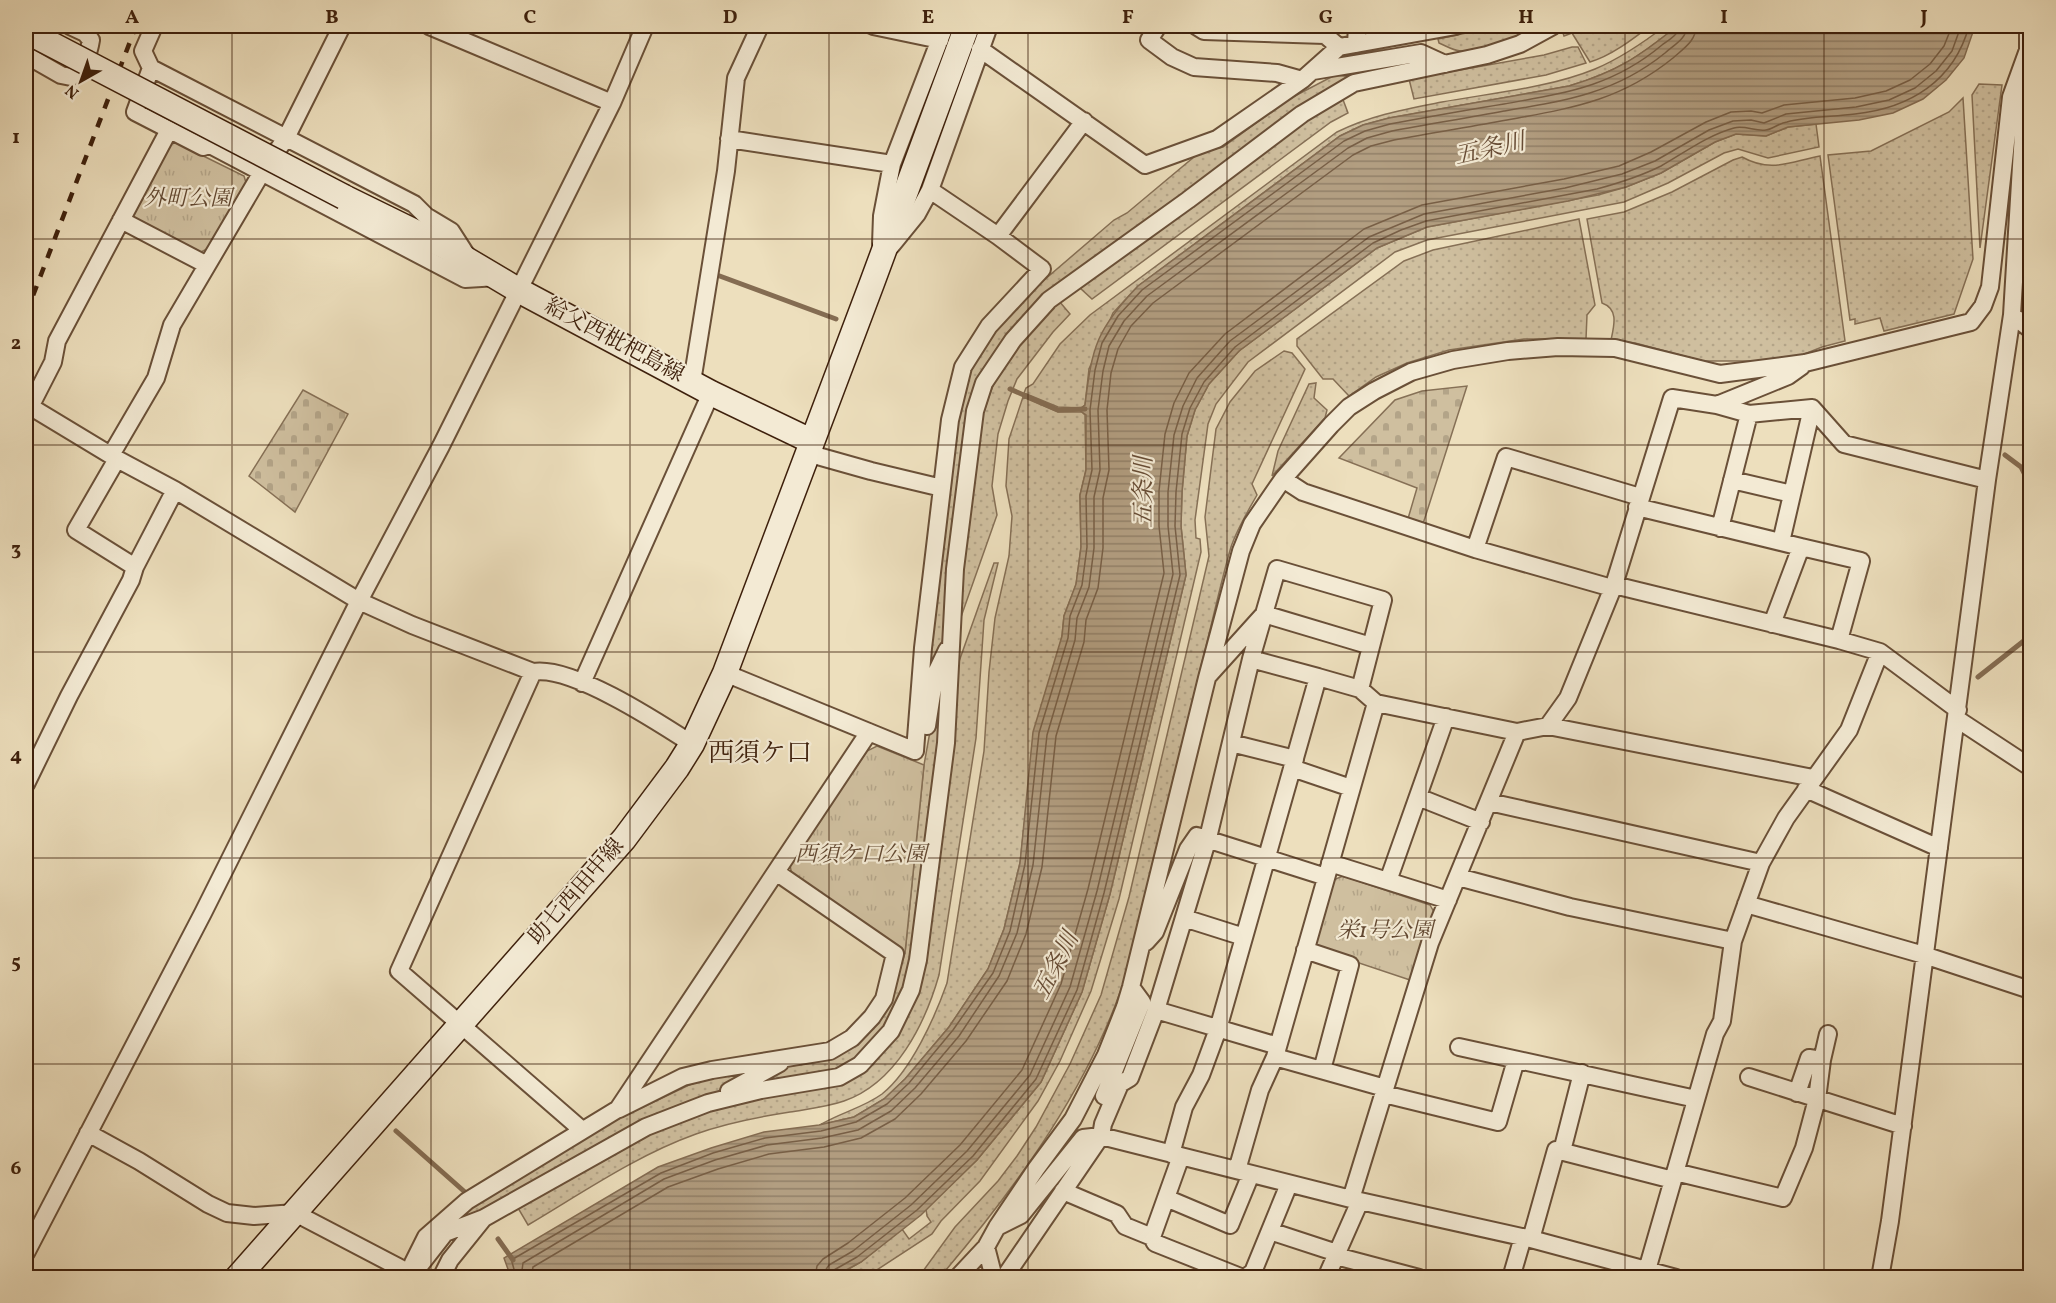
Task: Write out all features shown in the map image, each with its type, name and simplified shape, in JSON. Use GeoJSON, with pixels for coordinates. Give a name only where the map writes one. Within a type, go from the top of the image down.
{"type":"FeatureCollection","features":[{"type":"Feature","properties":{"kind":"main road"},"geometry":{"type":"LineString","coordinates":[[809,447],[967,26]]}},
{"type":"Feature","properties":{"kind":"main road","name":"給父西枇杷島線"},"geometry":{"type":"LineString","coordinates":[[26,31],[470,260],[809,447]]}},
{"type":"Feature","properties":{"kind":"main road","name":"助七西田中線"},"geometry":{"type":"LineString","coordinates":[[237,1278],[624,839],[677,768],[692,744],[725,673],[809,447]]}},
{"type":"Feature","properties":{"kind":"street"},"geometry":{"type":"LineString","coordinates":[[26,55],[61,75],[71,77],[78,73],[90,49],[91,40],[85,33],[70,26]]}},
{"type":"Feature","properties":{"kind":"street"},"geometry":{"type":"LineString","coordinates":[[154,26],[143,51],[151,68],[414,204],[426,216],[452,231],[470,260]]}},
{"type":"Feature","properties":{"kind":"street"},"geometry":{"type":"LineString","coordinates":[[135,567],[76,530],[156,378],[172,325],[262,172],[286,138],[342,26]]}},
{"type":"Feature","properties":{"kind":"street"},"geometry":{"type":"LineString","coordinates":[[429,26],[612,103]]}},
{"type":"Feature","properties":{"kind":"street"},"geometry":{"type":"LineString","coordinates":[[26,1253],[203,913],[359,601],[446,435],[508,283],[612,103],[645,26]]}},
{"type":"Feature","properties":{"kind":"street"},"geometry":{"type":"LineString","coordinates":[[582,683],[701,388],[736,78],[760,26]]}},
{"type":"Feature","properties":{"kind":"street"},"geometry":{"type":"LineString","coordinates":[[873,26],[942,33],[892,164],[882,216],[880,260]]}},
{"type":"Feature","properties":{"kind":"street"},"geometry":{"type":"LineString","coordinates":[[880,260],[917,214],[930,190],[989,26]]}},
{"type":"Feature","properties":{"kind":"street"},"geometry":{"type":"LineString","coordinates":[[1158,26],[1149,40],[1172,57],[1194,68],[1307,75],[1421,53],[1445,64]]}},
{"type":"Feature","properties":{"kind":"street"},"geometry":{"type":"LineString","coordinates":[[1196,26],[1204,31],[1324,35],[1339,47]]}},
{"type":"Feature","properties":{"kind":"street"},"geometry":{"type":"LineString","coordinates":[[1356,44],[1357,26]]}},
{"type":"Feature","properties":{"kind":"street"},"geometry":{"type":"LineString","coordinates":[[980,49],[1145,165],[1217,139],[1307,75],[1339,47],[1456,26]]}},
{"type":"Feature","properties":{"kind":"street"},"geometry":{"type":"LineString","coordinates":[[708,1103],[761,1090],[839,1077],[860,1065],[891,1031],[911,990],[918,960],[946,743],[955,569],[975,411],[984,382],[1013,340],[1049,300],[1302,114],[1354,83],[1487,55],[1520,44],[1553,26]]}},
{"type":"Feature","properties":{"kind":"street"},"geometry":{"type":"LineString","coordinates":[[1880,1278],[1903,1126],[1987,480],[2012,315],[2025,190],[2028,26]]}},
{"type":"Feature","properties":{"kind":"street"},"geometry":{"type":"LineString","coordinates":[[957,1278],[986,1247],[997,1227],[1073,1119],[1107,1055],[1131,987],[1207,678],[1241,552],[1252,524],[1283,479],[1349,407],[1374,391],[1412,372],[1454,360],[1508,351],[1558,347],[1615,348],[1720,374],[1805,363],[1971,322],[1983,306],[1990,287],[2011,97],[2028,50]]}},
{"type":"Feature","properties":{"kind":"street"},"geometry":{"type":"LineString","coordinates":[[151,68],[135,112],[203,147],[210,145],[465,279],[508,283]]}},
{"type":"Feature","properties":{"kind":"street"},"geometry":{"type":"LineString","coordinates":[[998,236],[1084,121]]}},
{"type":"Feature","properties":{"kind":"street"},"geometry":{"type":"LineString","coordinates":[[169,129],[57,341],[53,362],[28,406],[175,490],[359,601],[412,625],[533,672],[543,670],[582,683],[632,705],[692,744]]}},
{"type":"Feature","properties":{"kind":"street"},"geometry":{"type":"LineString","coordinates":[[729,139],[892,164]]}},
{"type":"Feature","properties":{"kind":"street"},"geometry":{"type":"LineString","coordinates":[[915,751],[922,648],[950,420],[963,366],[989,326],[1042,269],[930,190]]}},
{"type":"Feature","properties":{"kind":"street"},"geometry":{"type":"LineString","coordinates":[[121,220],[207,265]]}},
{"type":"Feature","properties":{"kind":"street"},"geometry":{"type":"LineString","coordinates":[[2012,315],[2031,329]]}},
{"type":"Feature","properties":{"kind":"street"},"geometry":{"type":"LineString","coordinates":[[1718,405],[1788,376],[1805,363]]}},
{"type":"Feature","properties":{"kind":"street"},"geometry":{"type":"LineString","coordinates":[[1548,726],[1568,698],[1613,586],[1672,398],[1718,405],[1749,414],[1812,408]]}},
{"type":"Feature","properties":{"kind":"street"},"geometry":{"type":"LineString","coordinates":[[1812,408],[1844,444],[1987,480]]}},
{"type":"Feature","properties":{"kind":"street"},"geometry":{"type":"LineString","coordinates":[[1781,542],[1812,408]]}},
{"type":"Feature","properties":{"kind":"street"},"geometry":{"type":"LineString","coordinates":[[1720,528],[1749,414]]}},
{"type":"Feature","properties":{"kind":"street"},"geometry":{"type":"LineString","coordinates":[[809,447],[871,471],[942,488]]}},
{"type":"Feature","properties":{"kind":"street"},"geometry":{"type":"LineString","coordinates":[[1475,549],[1506,457],[1720,528],[1861,561],[1839,640]]}},
{"type":"Feature","properties":{"kind":"street"},"geometry":{"type":"LineString","coordinates":[[1283,479],[1303,492],[1475,549],[1613,586],[1839,640],[1880,652],[1958,714],[2031,767]]}},
{"type":"Feature","properties":{"kind":"street"},"geometry":{"type":"LineString","coordinates":[[1732,480],[1792,495]]}},
{"type":"Feature","properties":{"kind":"street"},"geometry":{"type":"LineString","coordinates":[[26,784],[175,490]]}},
{"type":"Feature","properties":{"kind":"street"},"geometry":{"type":"LineString","coordinates":[[1772,624],[1801,547]]}},
{"type":"Feature","properties":{"kind":"street"},"geometry":{"type":"LineString","coordinates":[[1004,1278],[1101,1136],[1103,1124],[1120,1084],[1130,1078],[1156,1010],[1208,838],[1251,659],[1277,569],[1383,600],[1360,689]]}},
{"type":"Feature","properties":{"kind":"street"},"geometry":{"type":"LineString","coordinates":[[1207,678],[1264,614]]}},
{"type":"Feature","properties":{"kind":"street"},"geometry":{"type":"LineString","coordinates":[[1264,614],[1371,646]]}},
{"type":"Feature","properties":{"kind":"street"},"geometry":{"type":"LineString","coordinates":[[915,751],[926,731],[935,675],[951,641]]}},
{"type":"Feature","properties":{"kind":"street"},"geometry":{"type":"LineString","coordinates":[[1647,1270],[1715,1034],[1722,1021],[1733,941],[1761,863],[1786,818],[1849,730],[1880,652]]}},
{"type":"Feature","properties":{"kind":"street"},"geometry":{"type":"LineString","coordinates":[[1251,659],[1360,689],[1376,703],[1517,732],[1548,726],[1809,784],[1939,848]]}},
{"type":"Feature","properties":{"kind":"street"},"geometry":{"type":"LineString","coordinates":[[533,672],[399,971],[582,1130]]}},
{"type":"Feature","properties":{"kind":"street"},"geometry":{"type":"LineString","coordinates":[[725,673],[915,751]]}},
{"type":"Feature","properties":{"kind":"street"},"geometry":{"type":"LineString","coordinates":[[1289,1184],[1252,1276],[1155,1244],[1152,1236],[1166,1198],[1184,1107],[1201,1075],[1218,1029],[1318,677]]}},
{"type":"Feature","properties":{"kind":"street"},"geometry":{"type":"LineString","coordinates":[[1166,1198],[1230,1225],[1244,1172],[1260,1090],[1277,1052],[1376,703]]}},
{"type":"Feature","properties":{"kind":"street"},"geometry":{"type":"LineString","coordinates":[[1388,881],[1446,717]]}},
{"type":"Feature","properties":{"kind":"street"},"geometry":{"type":"LineString","coordinates":[[618,1109],[869,732]]}},
{"type":"Feature","properties":{"kind":"street"},"geometry":{"type":"LineString","coordinates":[[1326,1278],[1356,1200],[1385,1091],[1430,943],[1517,732]]}},
{"type":"Feature","properties":{"kind":"street"},"geometry":{"type":"LineString","coordinates":[[1231,743],[1294,763],[1351,788]]}},
{"type":"Feature","properties":{"kind":"street"},"geometry":{"type":"LineString","coordinates":[[1418,797],[1481,822]]}},
{"type":"Feature","properties":{"kind":"street"},"geometry":{"type":"LineString","coordinates":[[1489,802],[1761,863]]}},
{"type":"Feature","properties":{"kind":"street"},"geometry":{"type":"LineString","coordinates":[[1140,948],[1155,932],[1188,849],[1197,836],[1267,857],[1388,881],[1448,900]]}},
{"type":"Feature","properties":{"kind":"street"},"geometry":{"type":"LineString","coordinates":[[408,1275],[426,1237],[467,1201],[618,1109],[683,1077],[712,1070],[830,1051],[852,1038],[872,1017],[884,999],[895,954],[776,872]]}},
{"type":"Feature","properties":{"kind":"street"},"geometry":{"type":"LineString","coordinates":[[1458,877],[1570,907],[1733,941]]}},
{"type":"Feature","properties":{"kind":"street"},"geometry":{"type":"LineString","coordinates":[[1746,904],[1924,955],[2031,990]]}},
{"type":"Feature","properties":{"kind":"street"},"geometry":{"type":"LineString","coordinates":[[1184,918],[1244,937]]}},
{"type":"Feature","properties":{"kind":"street"},"geometry":{"type":"LineString","coordinates":[[1305,950],[1350,965],[1322,1070]]}},
{"type":"Feature","properties":{"kind":"street"},"geometry":{"type":"LineString","coordinates":[[1101,1136],[1095,1120],[1142,1002],[1131,987]]}},
{"type":"Feature","properties":{"kind":"street"},"geometry":{"type":"LineString","coordinates":[[1156,1010],[1218,1029],[1322,1070],[1385,1091],[1498,1122],[1516,1060]]}},
{"type":"Feature","properties":{"kind":"street"},"geometry":{"type":"LineString","coordinates":[[1511,1278],[1527,1238],[1556,1150],[1783,1198],[1804,1148],[1817,1099],[1828,1034]]}},
{"type":"Feature","properties":{"kind":"street"},"geometry":{"type":"LineString","coordinates":[[1460,1047],[1696,1099]]}},
{"type":"Feature","properties":{"kind":"street"},"geometry":{"type":"LineString","coordinates":[[1797,1093],[1809,1058],[1822,1060]]}},
{"type":"Feature","properties":{"kind":"street"},"geometry":{"type":"LineString","coordinates":[[408,1275],[417,1269],[445,1233],[484,1218],[646,1127],[708,1103],[789,1059]]}},
{"type":"Feature","properties":{"kind":"street"},"geometry":{"type":"LineString","coordinates":[[1562,1152],[1582,1073]]}},
{"type":"Feature","properties":{"kind":"street"},"geometry":{"type":"LineString","coordinates":[[1749,1077],[1903,1126]]}},
{"type":"Feature","properties":{"kind":"street"},"geometry":{"type":"LineString","coordinates":[[88,1133],[227,1213],[254,1216],[296,1213],[408,1275]]}},
{"type":"Feature","properties":{"kind":"street"},"geometry":{"type":"LineString","coordinates":[[997,1227],[1021,1215],[1083,1138],[1101,1136],[1289,1184],[1527,1238],[1676,1277]]}},
{"type":"Feature","properties":{"kind":"street"},"geometry":{"type":"LineString","coordinates":[[1063,1191],[1117,1214],[1125,1226],[1152,1236]]}},
{"type":"Feature","properties":{"kind":"street"},"geometry":{"type":"LineString","coordinates":[[441,1278],[450,1260],[484,1218]]}},
{"type":"Feature","properties":{"kind":"street"},"geometry":{"type":"LineString","coordinates":[[1269,1232],[1419,1278]]}},
{"type":"Feature","properties":{"kind":"street"},"geometry":{"type":"LineString","coordinates":[[986,1247],[994,1278]]}},
{"type":"Feature","properties":{"kind":"green space"},"geometry":{"type":"Polygon","coordinates":[[[1499,26],[1536,26],[1500,44],[1480,50],[1458,51],[1439,43],[1438,39],[1499,26]]]}},
{"type":"Feature","properties":{"kind":"green space"},"geometry":{"type":"Polygon","coordinates":[[[1568,26],[1650,26],[1614,51],[1590,62],[1572,33],[1564,36],[1562,30],[1568,26]]]}},
{"type":"Feature","properties":{"kind":"green space"},"geometry":{"type":"Polygon","coordinates":[[[1665,26],[1677,26],[1626,62],[1586,81],[1389,118],[1363,125],[1340,136],[1138,286],[1113,313],[1089,369],[1085,405],[1081,408],[1058,407],[1024,393],[1026,388],[1033,384],[1060,344],[1090,315],[1337,132],[1363,121],[1402,110],[1520,89],[1577,76],[1623,55],[1665,26]]]}},
{"type":"Feature","properties":{"kind":"green space"},"geometry":{"type":"Polygon","coordinates":[[[1578,47],[1586,63],[1546,75],[1414,99],[1409,79],[1544,55],[1578,47]]]}},
{"type":"Feature","properties":{"kind":"green space"},"geometry":{"type":"Polygon","coordinates":[[[1335,75],[1352,77],[1044,294],[1006,337],[977,381],[943,639],[929,675],[939,561],[958,416],[969,370],[991,332],[1036,287],[1114,220],[1127,213],[1200,152],[1223,147],[1289,99],[1335,75]]]}},
{"type":"Feature","properties":{"kind":"green space"},"geometry":{"type":"Polygon","coordinates":[[[1979,84],[2002,85],[1980,248],[1972,95],[1979,84]]]}},
{"type":"Feature","properties":{"kind":"green space"},"geometry":{"type":"Polygon","coordinates":[[[1342,97],[1348,113],[1331,122],[1092,299],[1079,287],[1275,142],[1342,97]]]}},
{"type":"Feature","properties":{"kind":"green space"},"geometry":{"type":"Polygon","coordinates":[[[1963,98],[1973,259],[1954,314],[1884,331],[1880,318],[1855,324],[1855,319],[1850,320],[1828,155],[1871,151],[1949,112],[1963,98]]]}},
{"type":"Feature","properties":{"kind":"green space"},"geometry":{"type":"Polygon","coordinates":[[[1816,124],[1819,147],[1768,158],[1738,149],[1724,153],[1668,183],[1624,202],[1427,240],[1395,252],[1248,362],[1216,404],[1208,424],[1195,520],[1196,538],[1200,539],[1201,552],[1119,899],[1091,991],[1060,1061],[1038,1101],[980,1181],[941,1221],[932,1234],[866,1277],[833,1278],[861,1262],[902,1229],[909,1239],[931,1222],[926,1209],[977,1160],[1041,1082],[1082,992],[1110,894],[1186,575],[1181,526],[1187,436],[1195,410],[1209,384],[1239,351],[1377,248],[1427,227],[1598,195],[1626,187],[1661,173],[1715,142],[1736,134],[1766,136],[1788,127],[1816,124]]]}},
{"type":"Feature","properties":{"kind":"green space","name":"外町公園"},"geometry":{"type":"Polygon","coordinates":[[[173,141],[244,176],[247,186],[207,249],[197,254],[135,220],[132,213],[167,144],[173,141]]]}},
{"type":"Feature","properties":{"kind":"green space"},"geometry":{"type":"Polygon","coordinates":[[[1820,156],[1845,341],[1802,355],[1757,361],[1703,361],[1635,343],[1611,340],[1614,318],[1611,309],[1602,303],[1587,219],[1624,212],[1672,192],[1742,157],[1752,162],[1780,165],[1820,156]]]}},
{"type":"Feature","properties":{"kind":"green space"},"geometry":{"type":"Polygon","coordinates":[[[1579,219],[1595,305],[1587,315],[1586,339],[1524,339],[1449,350],[1407,363],[1376,377],[1349,396],[1333,379],[1323,379],[1297,346],[1297,339],[1404,261],[1433,250],[1579,219]]]}},
{"type":"Feature","properties":{"kind":"green space"},"geometry":{"type":"Polygon","coordinates":[[[1059,301],[1070,314],[1053,332],[1017,379],[1008,401],[998,434],[992,486],[997,515],[956,631],[979,428],[984,411],[1004,363],[1023,338],[1059,301]]]}},
{"type":"Feature","properties":{"kind":"green space"},"geometry":{"type":"Polygon","coordinates":[[[1284,351],[1292,353],[1305,369],[1252,484],[1257,495],[1231,547],[1139,927],[1114,1008],[1075,1091],[1025,1169],[940,1277],[918,1278],[955,1227],[998,1181],[1036,1127],[1070,1064],[1101,995],[1129,897],[1209,556],[1205,517],[1216,429],[1230,402],[1255,371],[1284,351]]]}},
{"type":"Feature","properties":{"kind":"green space"},"geometry":{"type":"Polygon","coordinates":[[[1316,383],[1314,398],[1327,410],[1325,418],[1272,476],[1278,451],[1309,384],[1316,383]]]}},
{"type":"Feature","properties":{"kind":"green space"},"geometry":{"type":"Polygon","coordinates":[[[1467,386],[1422,527],[1407,522],[1417,488],[1339,458],[1395,400],[1422,391],[1467,386]]]}},
{"type":"Feature","properties":{"kind":"green space"},"geometry":{"type":"Polygon","coordinates":[[[303,390],[348,414],[295,512],[249,476],[303,390]]]}},
{"type":"Feature","properties":{"kind":"green space"},"geometry":{"type":"Polygon","coordinates":[[[1023,397],[1058,412],[1082,412],[1085,415],[1086,470],[1080,495],[1081,547],[1076,585],[1064,616],[1062,636],[1027,800],[1020,863],[1004,929],[988,969],[949,1027],[905,1079],[884,1099],[854,1117],[820,1125],[875,1099],[893,1084],[921,1043],[947,983],[984,751],[995,618],[1009,556],[1012,516],[1006,486],[1009,439],[1023,397]]]}},
{"type":"Feature","properties":{"kind":"green space"},"geometry":{"type":"Polygon","coordinates":[[[994,563],[998,563],[984,620],[976,738],[939,975],[926,1013],[906,1050],[879,1081],[844,1101],[742,1121],[696,1134],[631,1164],[528,1225],[518,1208],[645,1136],[704,1111],[752,1099],[840,1084],[915,995],[956,670],[994,563]]]}},
{"type":"Feature","properties":{"kind":"green space"},"geometry":{"type":"Polygon","coordinates":[[[941,670],[939,740],[913,957],[903,992],[885,1026],[855,1060],[837,1071],[741,1088],[784,1067],[834,1057],[891,1000],[905,953],[924,765],[941,670]]]}},
{"type":"Feature","properties":{"kind":"green space","name":"西須ケ口公園"},"geometry":{"type":"Polygon","coordinates":[[[877,746],[924,765],[905,953],[792,876],[790,865],[867,751],[877,746]]]}},
{"type":"Feature","properties":{"kind":"green space","name":"栄1号公園"},"geometry":{"type":"Polygon","coordinates":[[[1343,876],[1430,905],[1434,912],[1410,980],[1320,950],[1316,943],[1333,880],[1343,876]]]}},
{"type":"Feature","properties":{"kind":"green space"},"geometry":{"type":"Polygon","coordinates":[[[767,1065],[491,1208],[446,1226],[489,1192],[616,1120],[689,1085],[714,1076],[767,1065]]]}},
{"type":"Feature","properties":{"kind":"water","name":"五条川"},"geometry":{"type":"Polygon","coordinates":[[[1677,26],[1975,26],[1964,58],[1946,80],[1923,99],[1893,113],[1859,120],[1788,127],[1766,136],[1736,134],[1715,142],[1661,173],[1626,187],[1568,201],[1427,227],[1377,248],[1239,351],[1209,384],[1195,410],[1187,436],[1181,526],[1186,575],[1110,894],[1082,992],[1041,1082],[977,1160],[921,1215],[861,1262],[833,1277],[505,1277],[509,1272],[504,1258],[658,1167],[764,1132],[819,1125],[854,1117],[884,1099],[905,1079],[949,1027],[988,969],[1004,929],[1020,863],[1033,732],[1062,636],[1064,616],[1076,584],[1081,547],[1080,495],[1086,470],[1086,415],[1079,410],[1085,405],[1090,368],[1105,327],[1113,314],[1138,286],[1340,136],[1363,125],[1389,118],[1586,81],[1626,62],[1677,26]]]}},
{"type":"Feature","properties":{"kind":"waterway"},"geometry":{"type":"LineString","coordinates":[[717,275],[836,319]]}},
{"type":"Feature","properties":{"kind":"waterway"},"geometry":{"type":"LineString","coordinates":[[1010,389],[1058,410],[1085,409]]}},
{"type":"Feature","properties":{"kind":"waterway"},"geometry":{"type":"LineString","coordinates":[[2005,455],[2021,467],[2030,485]]}},
{"type":"Feature","properties":{"kind":"waterway"},"geometry":{"type":"LineString","coordinates":[[1978,677],[2030,636]]}},
{"type":"Feature","properties":{"kind":"waterway"},"geometry":{"type":"LineString","coordinates":[[396,1131],[466,1193]]}},
{"type":"Feature","properties":{"kind":"waterway"},"geometry":{"type":"LineString","coordinates":[[498,1239],[513,1260]]}},
{"type":"Feature","properties":{"kind":"railway"},"geometry":{"type":"LineString","coordinates":[[26,314],[136,26]]}},
{"type":"Feature","properties":{"kind":"district","name":"西須ケ口"},"geometry":{"type":"Point","coordinates":[760,754]}}]}
